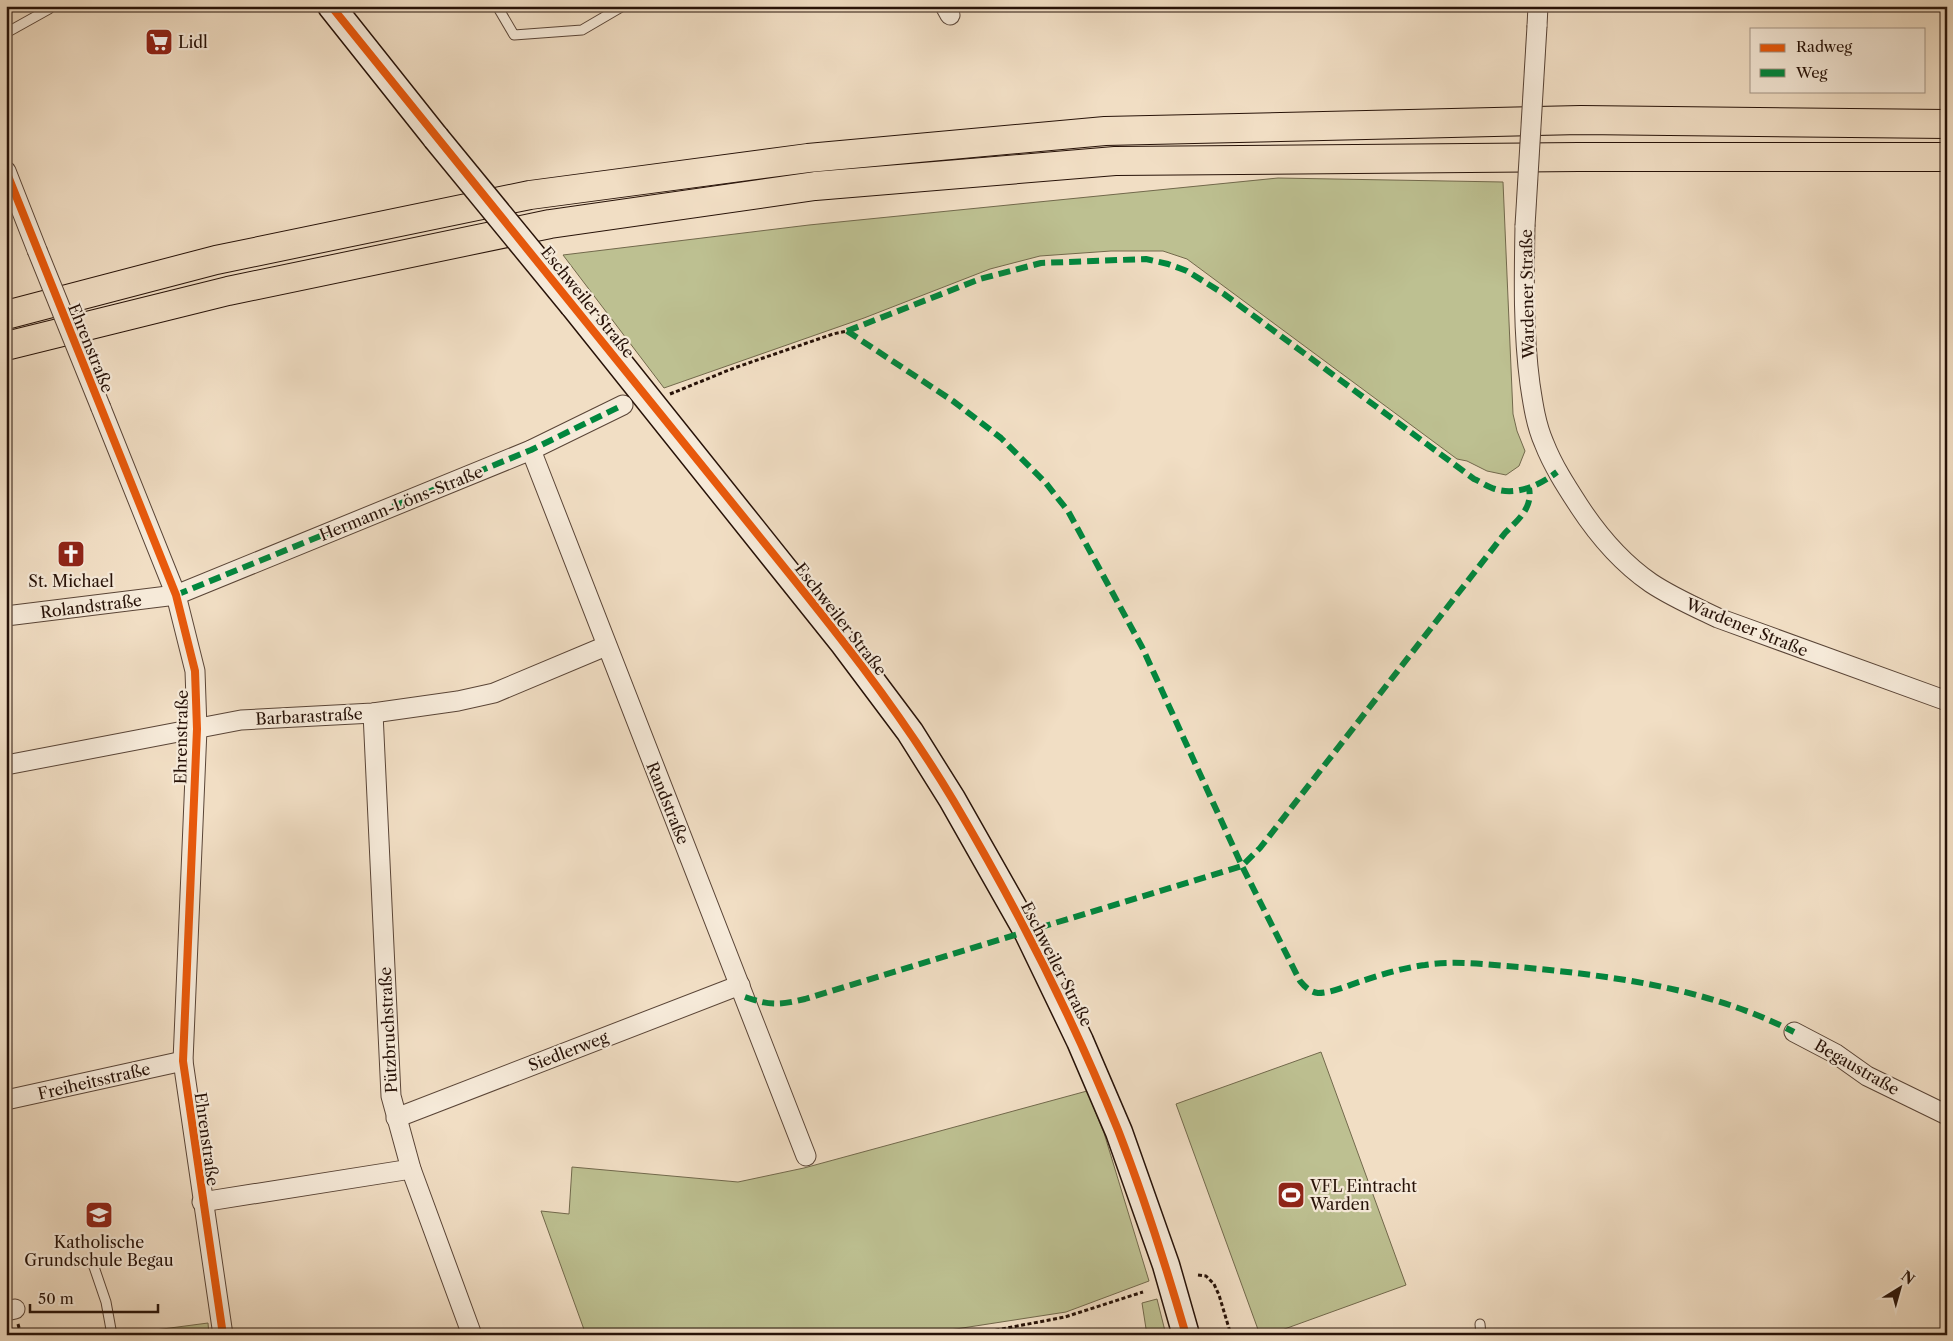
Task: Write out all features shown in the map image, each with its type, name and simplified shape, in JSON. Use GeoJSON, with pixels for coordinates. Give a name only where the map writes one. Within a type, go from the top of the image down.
{"type":"FeatureCollection","features":[{"type":"Feature","properties":{"kind":"highway"},"geometry":{"type":"LineString","coordinates":[[6,315],[216,260],[530,195],[808,158],[1105,131],[1581,120],[1947,124]]}},
{"type":"Feature","properties":{"kind":"highway"},"geometry":{"type":"LineString","coordinates":[[6,346],[228,291],[550,224],[815,186],[1115,161],[1569,157],[1947,158]]}},
{"type":"Feature","properties":{"kind":"street","name":"Eschweiler Straße"},"geometry":{"type":"LineString","coordinates":[[331,6],[436,138],[652,402],[844,644],[910,732],[952,798],[1028,933],[1080,1041],[1119,1132],[1166,1265],[1186,1335]]}},
{"type":"Feature","properties":{"kind":"street","name":"Wardener Straße"},"geometry":{"type":"LineString","coordinates":[[1538,6],[1525,226],[1523,298],[1526,351],[1533,403],[1543,442],[1557,472],[1591,524],[1631,568],[1682,602],[1764,636],[1947,701]]}},
{"type":"Feature","properties":{"kind":"street","name":"Ehrenstraße"},"geometry":{"type":"LineString","coordinates":[[6,171],[176,595],[195,671],[197,729],[183,1061],[222,1335]]}},
{"type":"Feature","properties":{"kind":"street","name":"Hermann-Löns-Straße"},"geometry":{"type":"LineString","coordinates":[[176,595],[531,450],[623,405]]}},
{"type":"Feature","properties":{"kind":"street","name":"Randstraße"},"geometry":{"type":"LineString","coordinates":[[531,450],[806,1156]]}},
{"type":"Feature","properties":{"kind":"street","name":"Rolandstraße"},"geometry":{"type":"LineString","coordinates":[[6,616],[176,595]]}},
{"type":"Feature","properties":{"kind":"street","name":"Barbarastraße"},"geometry":{"type":"LineString","coordinates":[[6,765],[241,720],[373,713],[458,701],[494,692],[606,646]]}},
{"type":"Feature","properties":{"kind":"street","name":"Pützbruchstraße"},"geometry":{"type":"LineString","coordinates":[[373,713],[391,1096],[411,1169],[472,1335]]}},
{"type":"Feature","properties":{"kind":"street","name":"Siedlerweg"},"geometry":{"type":"LineString","coordinates":[[396,1118],[740,985]]}},
{"type":"Feature","properties":{"kind":"street","name":"Begaustraße"},"geometry":{"type":"LineString","coordinates":[[1794,1032],[1830,1051],[1867,1076],[1947,1115]]}},
{"type":"Feature","properties":{"kind":"street","name":"Freiheitsstraße"},"geometry":{"type":"LineString","coordinates":[[6,1100],[183,1061]]}},
{"type":"Feature","properties":{"kind":"street"},"geometry":{"type":"LineString","coordinates":[[202,1202],[411,1169]]}},
{"type":"Feature","properties":{"kind":"lane"},"geometry":{"type":"LineString","coordinates":[[497,6],[514,35],[582,30],[623,6]]}},
{"type":"Feature","properties":{"kind":"lane"},"geometry":{"type":"LineString","coordinates":[[6,33],[49,10]]}},
{"type":"Feature","properties":{"kind":"lane"},"geometry":{"type":"LineString","coordinates":[[92,1261],[106,1302],[112,1335]]}},
{"type":"Feature","properties":{"kind":"lane"},"geometry":{"type":"LineString","coordinates":[[1480,1324],[1480,1335]]}},
{"type":"Feature","properties":{"kind":"path"},"geometry":{"type":"LineString","coordinates":[[652,402],[734,368],[833,334],[847,331]]}},
{"type":"Feature","properties":{"kind":"path"},"geometry":{"type":"LineString","coordinates":[[1198,1275],[1206,1276],[1214,1284],[1232,1335]]}},
{"type":"Feature","properties":{"kind":"path"},"geometry":{"type":"LineString","coordinates":[[970,1335],[1066,1317],[1143,1292]]}},
{"type":"Feature","properties":{"kind":"green space"},"geometry":{"type":"Polygon","coordinates":[[[1278,178],[1503,182],[1513,414],[1525,451],[1519,466],[1506,475],[1487,471],[1467,461],[1457,459],[1187,259],[1163,251],[1111,251],[1040,256],[990,269],[864,318],[664,388],[563,255],[809,225],[1278,178]]]}},
{"type":"Feature","properties":{"kind":"green space","name":"VFL Eintracht Warden"},"geometry":{"type":"Polygon","coordinates":[[[1321,1052],[1406,1285],[1268,1335],[1260,1335],[1176,1104],[1321,1052]]]}},
{"type":"Feature","properties":{"kind":"green space"},"geometry":{"type":"Polygon","coordinates":[[[1087,1091],[1104,1133],[1149,1281],[1066,1312],[917,1335],[586,1335],[541,1211],[569,1214],[572,1167],[738,1182],[804,1168],[1087,1091]]]}},
{"type":"Feature","properties":{"kind":"green space"},"geometry":{"type":"Polygon","coordinates":[[[1157,1299],[1166,1335],[1147,1335],[1142,1303],[1157,1299]]]}},
{"type":"Feature","properties":{"kind":"green space"},"geometry":{"type":"Polygon","coordinates":[[[208,1323],[209,1335],[117,1335],[208,1323]]]}},
{"type":"Feature","properties":{"kind":"marked path"},"geometry":{"type":"LineString","coordinates":[[847,331],[980,279],[1041,263],[1146,259],[1187,271],[1224,294],[1474,479],[1495,489],[1512,491],[1536,485],[1557,472]]}},
{"type":"Feature","properties":{"kind":"marked path"},"geometry":{"type":"LineString","coordinates":[[847,331],[953,401],[1001,438],[1045,482],[1068,511],[1142,647],[1242,866],[1300,981],[1308,989],[1318,993],[1329,992],[1393,972],[1417,966],[1436,964],[1472,963],[1519,967],[1625,980],[1694,994],[1762,1017],[1794,1032]]}},
{"type":"Feature","properties":{"kind":"marked path"},"geometry":{"type":"LineString","coordinates":[[176,595],[531,450],[623,405]]}},
{"type":"Feature","properties":{"kind":"marked path"},"geometry":{"type":"LineString","coordinates":[[745,997],[775,1004],[805,999],[1242,866],[1260,848],[1505,533],[1527,508],[1530,495],[1529,488]]}},
{"type":"Feature","properties":{"kind":"cycle path"},"geometry":{"type":"LineString","coordinates":[[331,6],[817,609],[875,683],[928,760],[999,880],[1042,962],[1082,1045],[1118,1130],[1137,1181],[1163,1257],[1186,1335]]}},
{"type":"Feature","properties":{"kind":"cycle path"},"geometry":{"type":"LineString","coordinates":[[6,171],[176,595],[195,671],[197,729],[183,1061],[223,1335]]}},
{"type":"Feature","properties":{"kind":"place","name":"Lidl"},"geometry":{"type":"Point","coordinates":[159,42]}},
{"type":"Feature","properties":{"kind":"place","name":"St. Michael"},"geometry":{"type":"Point","coordinates":[71,554]}},
{"type":"Feature","properties":{"kind":"place","name":"VFL Eintracht Warden"},"geometry":{"type":"Point","coordinates":[1291,1195]}},
{"type":"Feature","properties":{"kind":"place","name":"Katholische Grundschule Begau"},"geometry":{"type":"Point","coordinates":[99,1215]}}]}
